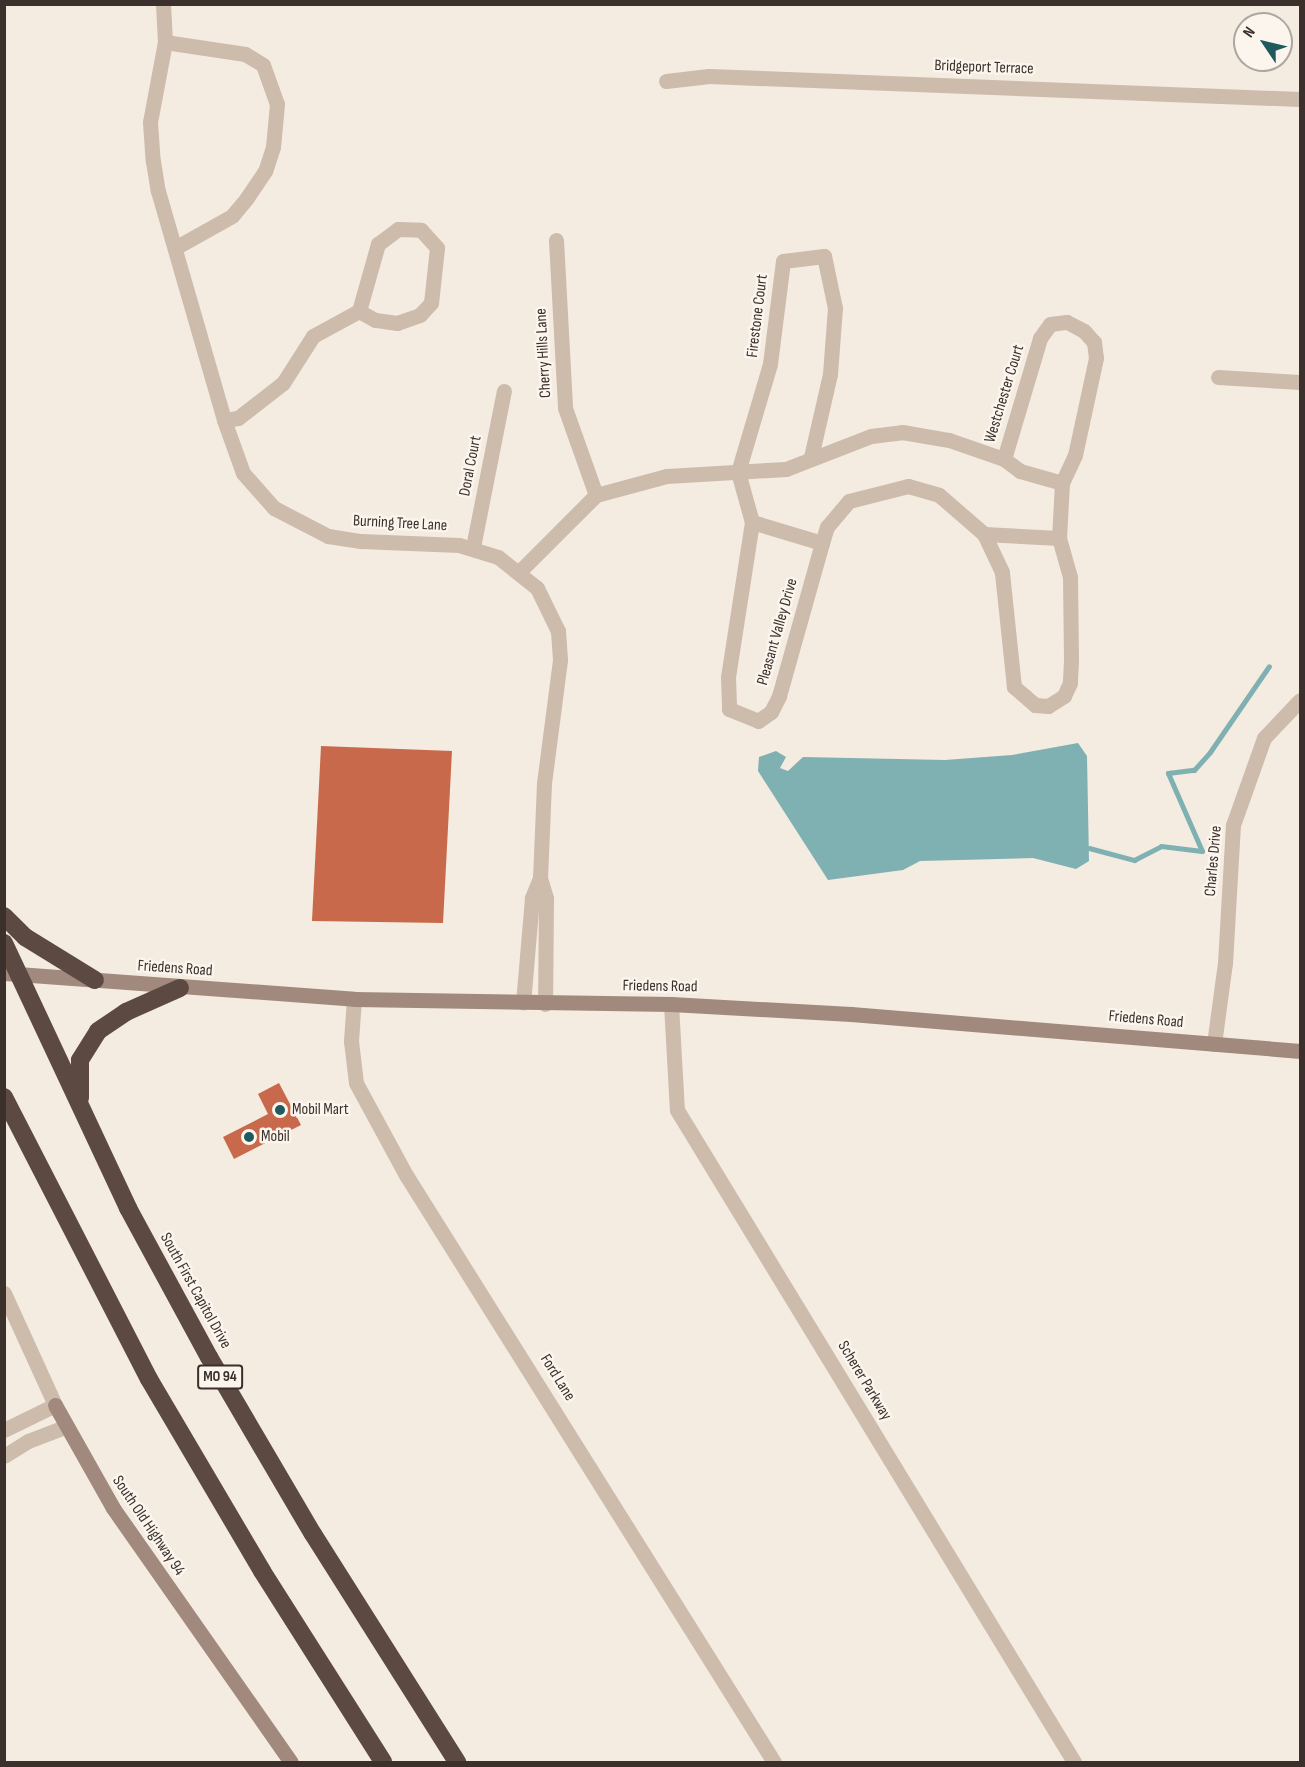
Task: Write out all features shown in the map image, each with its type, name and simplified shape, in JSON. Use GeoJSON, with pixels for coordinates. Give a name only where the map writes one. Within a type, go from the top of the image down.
{"type":"FeatureCollection","features":[{"type":"Feature","properties":{"kind":"highway"},"geometry":{"type":"LineString","coordinates":[[4,916],[25,937],[94,980]]}},
{"type":"Feature","properties":{"kind":"highway","name":"South First Capitol Drive"},"geometry":{"type":"LineString","coordinates":[[4,943],[11,973],[157,1263],[246,1422],[457,1762]]}},
{"type":"Feature","properties":{"kind":"highway"},"geometry":{"type":"LineString","coordinates":[[82,1115],[77,1077],[80,1060],[92,1038],[126,1012],[180,988]]}},
{"type":"Feature","properties":{"kind":"highway"},"geometry":{"type":"LineString","coordinates":[[4,1097],[9,1112],[92,1274],[186,1444],[383,1762]]}},
{"type":"Feature","properties":{"kind":"main road","name":"Friedens Road"},"geometry":{"type":"LineString","coordinates":[[11,973],[180,988],[354,999],[545,1004],[672,1004],[987,1024],[1300,1051]]}},
{"type":"Feature","properties":{"kind":"main road","name":"South Old Highway 94"},"geometry":{"type":"LineString","coordinates":[[55,1405],[65,1427],[112,1508],[291,1762]]}},
{"type":"Feature","properties":{"kind":"street","name":"Burning Tree Lane"},"geometry":{"type":"LineString","coordinates":[[163,4],[165,42],[150,122],[158,191],[224,420],[243,473],[274,508],[297,522],[328,536],[361,541],[473,547],[519,571],[537,588],[558,631],[560,660],[544,783],[540,878],[532,898],[523,1003]]}},
{"type":"Feature","properties":{"kind":"street"},"geometry":{"type":"LineString","coordinates":[[165,42],[245,54],[263,65],[277,104],[273,147],[265,171],[247,198],[232,216],[175,248]]}},
{"type":"Feature","properties":{"kind":"street","name":"Bridgeport Terrace"},"geometry":{"type":"LineString","coordinates":[[666,81],[709,76],[1300,99]]}},
{"type":"Feature","properties":{"kind":"street"},"geometry":{"type":"LineString","coordinates":[[224,420],[238,418],[283,383],[313,336],[359,311],[378,244],[398,229],[421,230],[437,248],[431,303],[420,315],[397,323],[375,320],[359,311]]}},
{"type":"Feature","properties":{"kind":"street","name":"Cherry Hills Lane"},"geometry":{"type":"LineString","coordinates":[[556,240],[565,408],[596,495]]}},
{"type":"Feature","properties":{"kind":"street","name":"Firestone Court"},"geometry":{"type":"LineString","coordinates":[[738,472],[771,364],[783,261],[824,256],[835,308],[831,374],[811,458]]}},
{"type":"Feature","properties":{"kind":"street","name":"Westchester Court"},"geometry":{"type":"LineString","coordinates":[[1004,459],[1040,338],[1050,324],[1067,322],[1094,342],[1096,358],[1075,455],[1062,483]]}},
{"type":"Feature","properties":{"kind":"street"},"geometry":{"type":"LineString","coordinates":[[1218,377],[1300,382]]}},
{"type":"Feature","properties":{"kind":"street","name":"Doral Court"},"geometry":{"type":"LineString","coordinates":[[473,547],[504,391]]}},
{"type":"Feature","properties":{"kind":"street"},"geometry":{"type":"LineString","coordinates":[[519,571],[596,495],[667,476],[786,469],[871,436],[902,432],[950,440],[1004,459],[1020,471],[1062,483]]}},
{"type":"Feature","properties":{"kind":"street","name":"Pleasant Valley Drive"},"geometry":{"type":"LineString","coordinates":[[738,472],[752,522],[728,677],[729,709],[758,720],[771,712],[778,696],[827,526],[849,501],[908,486],[939,495],[984,534],[1002,572],[1014,687],[1024,699],[1041,705],[1064,696],[1070,683],[1070,577],[1059,538],[1062,483]]}},
{"type":"Feature","properties":{"kind":"street"},"geometry":{"type":"LineString","coordinates":[[752,522],[822,543]]}},
{"type":"Feature","properties":{"kind":"street"},"geometry":{"type":"LineString","coordinates":[[984,534],[1059,538]]}},
{"type":"Feature","properties":{"kind":"street","name":"Charles Drive"},"geometry":{"type":"LineString","coordinates":[[1214,1044],[1225,963],[1233,825],[1264,738],[1300,700]]}},
{"type":"Feature","properties":{"kind":"street","name":"Burning Tree Lane"},"geometry":{"type":"LineString","coordinates":[[540,878],[546,897],[545,1004]]}},
{"type":"Feature","properties":{"kind":"street","name":"Ford Lane"},"geometry":{"type":"LineString","coordinates":[[354,999],[351,1041],[356,1083],[384,1134],[774,1762]]}},
{"type":"Feature","properties":{"kind":"street","name":"Scherer Parkway"},"geometry":{"type":"LineString","coordinates":[[672,1004],[677,1110],[1074,1762]]}},
{"type":"Feature","properties":{"kind":"street","name":"South Old Highway 94"},"geometry":{"type":"LineString","coordinates":[[4,1293],[55,1405]]}},
{"type":"Feature","properties":{"kind":"street"},"geometry":{"type":"LineString","coordinates":[[4,1430],[55,1405]]}},
{"type":"Feature","properties":{"kind":"street"},"geometry":{"type":"LineString","coordinates":[[4,1456],[28,1441],[65,1427]]}},
{"type":"Feature","properties":{"kind":"water"},"geometry":{"type":"Polygon","coordinates":[[[1078,743],[1087,756],[1089,861],[1076,869],[1033,858],[920,861],[903,870],[828,880],[758,771],[759,757],[776,751],[786,757],[780,768],[788,771],[803,757],[945,760],[1012,755],[1078,743]]]}},
{"type":"Feature","properties":{"kind":"building"},"geometry":{"type":"Polygon","coordinates":[[[321,746],[452,751],[443,923],[312,921],[321,746]]]}},
{"type":"Feature","properties":{"kind":"building"},"geometry":{"type":"Polygon","coordinates":[[[279,1083],[301,1125],[234,1159],[223,1137],[268,1114],[258,1094],[279,1083]]]}},
{"type":"Feature","properties":{"kind":"waterway"},"geometry":{"type":"LineString","coordinates":[[1089,848],[1134,860],[1161,846],[1202,851],[1168,773],[1194,770],[1210,752],[1269,666]]}},
{"type":"Feature","properties":{"kind":"place","name":"Mobil Mart"},"geometry":{"type":"Point","coordinates":[280,1110]}},
{"type":"Feature","properties":{"kind":"place","name":"Mobil"},"geometry":{"type":"Point","coordinates":[249,1137]}}]}
